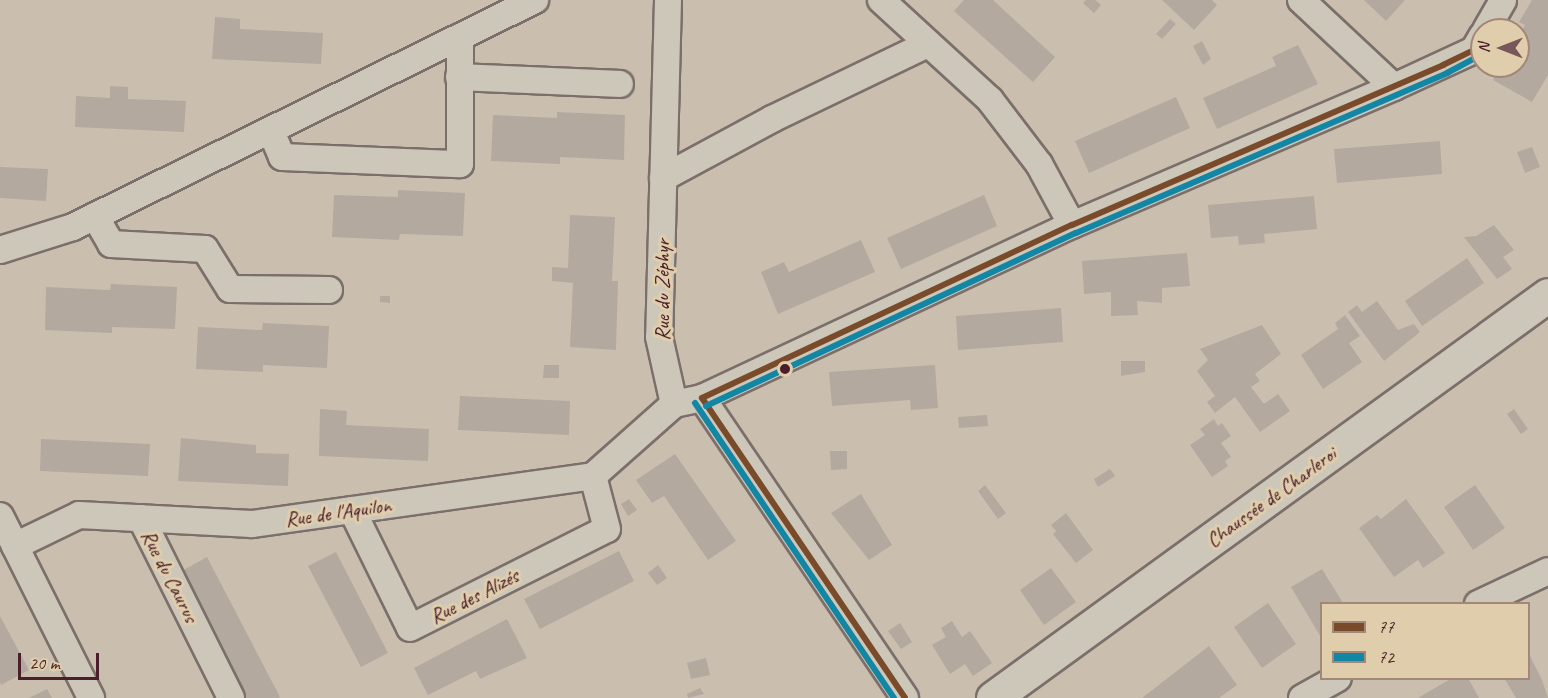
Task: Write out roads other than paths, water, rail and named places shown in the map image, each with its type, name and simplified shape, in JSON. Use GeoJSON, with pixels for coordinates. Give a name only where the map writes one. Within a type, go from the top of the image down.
{"type":"FeatureCollection","features":[{"type":"Feature","properties":{"kind":"main road","name":"Chaussée de Charleroi"},"geometry":{"type":"LineString","coordinates":[[993,698],[1548,295]]}},
{"type":"Feature","properties":{"kind":"street"},"geometry":{"type":"LineString","coordinates":[[0,250],[95,216],[535,0]]}},
{"type":"Feature","properties":{"kind":"street","name":"Rue du Zéphyr"},"geometry":{"type":"LineString","coordinates":[[668,0],[659,338],[674,404]]}},
{"type":"Feature","properties":{"kind":"street"},"geometry":{"type":"LineString","coordinates":[[881,0],[990,100],[1040,164],[1072,225]]}},
{"type":"Feature","properties":{"kind":"street"},"geometry":{"type":"LineString","coordinates":[[1301,0],[1394,87]]}},
{"type":"Feature","properties":{"kind":"street"},"geometry":{"type":"LineString","coordinates":[[1493,18],[1503,0]]}},
{"type":"Feature","properties":{"kind":"street"},"geometry":{"type":"LineString","coordinates":[[271,131],[282,157],[460,165],[460,37]]}},
{"type":"Feature","properties":{"kind":"street"},"geometry":{"type":"LineString","coordinates":[[663,178],[772,119],[928,44]]}},
{"type":"Feature","properties":{"kind":"street"},"geometry":{"type":"LineString","coordinates":[[593,476],[674,404],[702,398],[1072,225],[1394,87],[1470,52]]}},
{"type":"Feature","properties":{"kind":"street"},"geometry":{"type":"LineString","coordinates":[[459,77],[620,84]]}},
{"type":"Feature","properties":{"kind":"street"},"geometry":{"type":"LineString","coordinates":[[95,216],[111,244],[205,249],[230,289],[329,290]]}},
{"type":"Feature","properties":{"kind":"street"},"geometry":{"type":"LineString","coordinates":[[702,398],[905,698]]}},
{"type":"Feature","properties":{"kind":"street","name":"Rue de l'Aquilon"},"geometry":{"type":"LineString","coordinates":[[15,546],[79,514],[252,524],[593,476]]}},
{"type":"Feature","properties":{"kind":"street","name":"Rue des Alizés"},"geometry":{"type":"LineString","coordinates":[[352,510],[410,628],[607,529],[593,476]]}},
{"type":"Feature","properties":{"kind":"street"},"geometry":{"type":"LineString","coordinates":[[0,516],[91,698]]}},
{"type":"Feature","properties":{"kind":"street","name":"Rue du Caurus"},"geometry":{"type":"LineString","coordinates":[[141,518],[231,698]]}},
{"type":"Feature","properties":{"kind":"street"},"geometry":{"type":"LineString","coordinates":[[1480,602],[1548,571]]}},
{"type":"Feature","properties":{"kind":"street"},"geometry":{"type":"LineString","coordinates":[[1302,698],[1334,680]]}}]}
